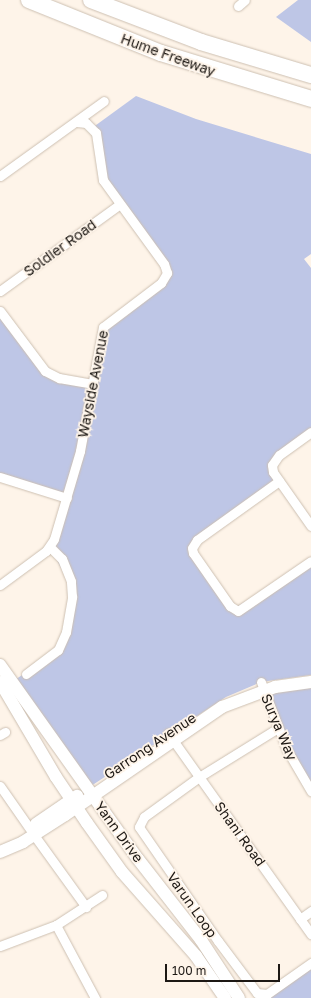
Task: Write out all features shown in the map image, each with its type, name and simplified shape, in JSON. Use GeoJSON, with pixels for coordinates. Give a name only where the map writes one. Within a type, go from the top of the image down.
{"type":"FeatureCollection","features":[{"type":"Feature","properties":{"kind":"highway","name":"Hume Freeway"},"geometry":{"type":"LineString","coordinates":[[29,0],[161,54],[311,99]]}},
{"type":"Feature","properties":{"kind":"highway","name":"Hume Freeway"},"geometry":{"type":"LineString","coordinates":[[91,0],[201,42],[311,75]]}},
{"type":"Feature","properties":{"kind":"street"},"geometry":{"type":"LineString","coordinates":[[0,176],[77,122],[104,101]]}},
{"type":"Feature","properties":{"kind":"street","name":"Wayside Avenue"},"geometry":{"type":"LineString","coordinates":[[50,547],[67,498],[80,451],[104,324],[161,283],[167,273],[164,264],[120,204],[102,176],[96,133],[86,123],[77,122]]}},
{"type":"Feature","properties":{"kind":"street","name":"Soldier Road"},"geometry":{"type":"LineString","coordinates":[[0,291],[120,204]]}},
{"type":"Feature","properties":{"kind":"street"},"geometry":{"type":"LineString","coordinates":[[0,311],[45,372],[59,378],[92,384]]}},
{"type":"Feature","properties":{"kind":"street"},"geometry":{"type":"LineString","coordinates":[[311,432],[274,460],[273,472],[311,526]]}},
{"type":"Feature","properties":{"kind":"street"},"geometry":{"type":"LineString","coordinates":[[0,477],[67,498]]}},
{"type":"Feature","properties":{"kind":"street"},"geometry":{"type":"LineString","coordinates":[[279,481],[197,540],[192,548],[193,553],[230,606],[238,611],[311,561]]}},
{"type":"Feature","properties":{"kind":"street"},"geometry":{"type":"LineString","coordinates":[[0,584],[50,547],[62,559],[72,581],[72,597],[66,632],[58,650],[26,674]]}},
{"type":"Feature","properties":{"kind":"street","name":"Yann Drive"},"geometry":{"type":"LineString","coordinates":[[0,665],[90,791],[201,940],[239,998]]}},
{"type":"Feature","properties":{"kind":"street","name":"Garrong Avenue"},"geometry":{"type":"LineString","coordinates":[[0,852],[23,842],[32,832],[170,736],[262,686],[311,675]]}},
{"type":"Feature","properties":{"kind":"street","name":"Yann Drive"},"geometry":{"type":"LineString","coordinates":[[0,682],[74,803],[122,872],[196,956],[226,998]]}},
{"type":"Feature","properties":{"kind":"street","name":"Garrong Avenue"},"geometry":{"type":"LineString","coordinates":[[262,686],[311,682]]}},
{"type":"Feature","properties":{"kind":"street","name":"Surya Way"},"geometry":{"type":"LineString","coordinates":[[262,686],[290,756],[311,791]]}},
{"type":"Feature","properties":{"kind":"street"},"geometry":{"type":"LineString","coordinates":[[199,777],[278,728]]}},
{"type":"Feature","properties":{"kind":"street","name":"Shani Road"},"geometry":{"type":"LineString","coordinates":[[170,736],[311,934]]}},
{"type":"Feature","properties":{"kind":"street","name":"Varun Loop"},"geometry":{"type":"LineString","coordinates":[[199,777],[144,816],[139,830],[258,993],[262,995],[272,991],[311,963]]}},
{"type":"Feature","properties":{"kind":"street"},"geometry":{"type":"LineString","coordinates":[[0,786],[86,907]]}},
{"type":"Feature","properties":{"kind":"street","name":"Garrong Avenue"},"geometry":{"type":"LineString","coordinates":[[0,844],[32,832]]}},
{"type":"Feature","properties":{"kind":"street"},"geometry":{"type":"LineString","coordinates":[[0,946],[56,925],[86,907],[102,895]]}},
{"type":"Feature","properties":{"kind":"street"},"geometry":{"type":"LineString","coordinates":[[300,919],[311,911]]}},
{"type":"Feature","properties":{"kind":"street"},"geometry":{"type":"LineString","coordinates":[[56,925],[95,998]]}},
{"type":"Feature","properties":{"kind":"shaded area"},"geometry":{"type":"Polygon","coordinates":[[[298,0],[311,0],[311,42],[276,17],[298,0]]]}},
{"type":"Feature","properties":{"kind":"shaded area"},"geometry":{"type":"Polygon","coordinates":[[[136,96],[196,119],[311,154],[311,254],[304,259],[311,268],[311,432],[274,460],[279,481],[192,548],[233,609],[311,561],[311,675],[261,682],[226,697],[88,788],[12,682],[58,650],[72,589],[50,547],[67,498],[0,477],[0,311],[41,368],[92,384],[102,330],[167,273],[106,185],[92,128],[136,96]]]}},
{"type":"Feature","properties":{"kind":"shaded area"},"geometry":{"type":"Polygon","coordinates":[[[311,682],[311,791],[263,690],[311,682]]]}},
{"type":"Feature","properties":{"kind":"shaded area"},"geometry":{"type":"Polygon","coordinates":[[[311,963],[311,998],[262,998],[311,963]]]}}]}
